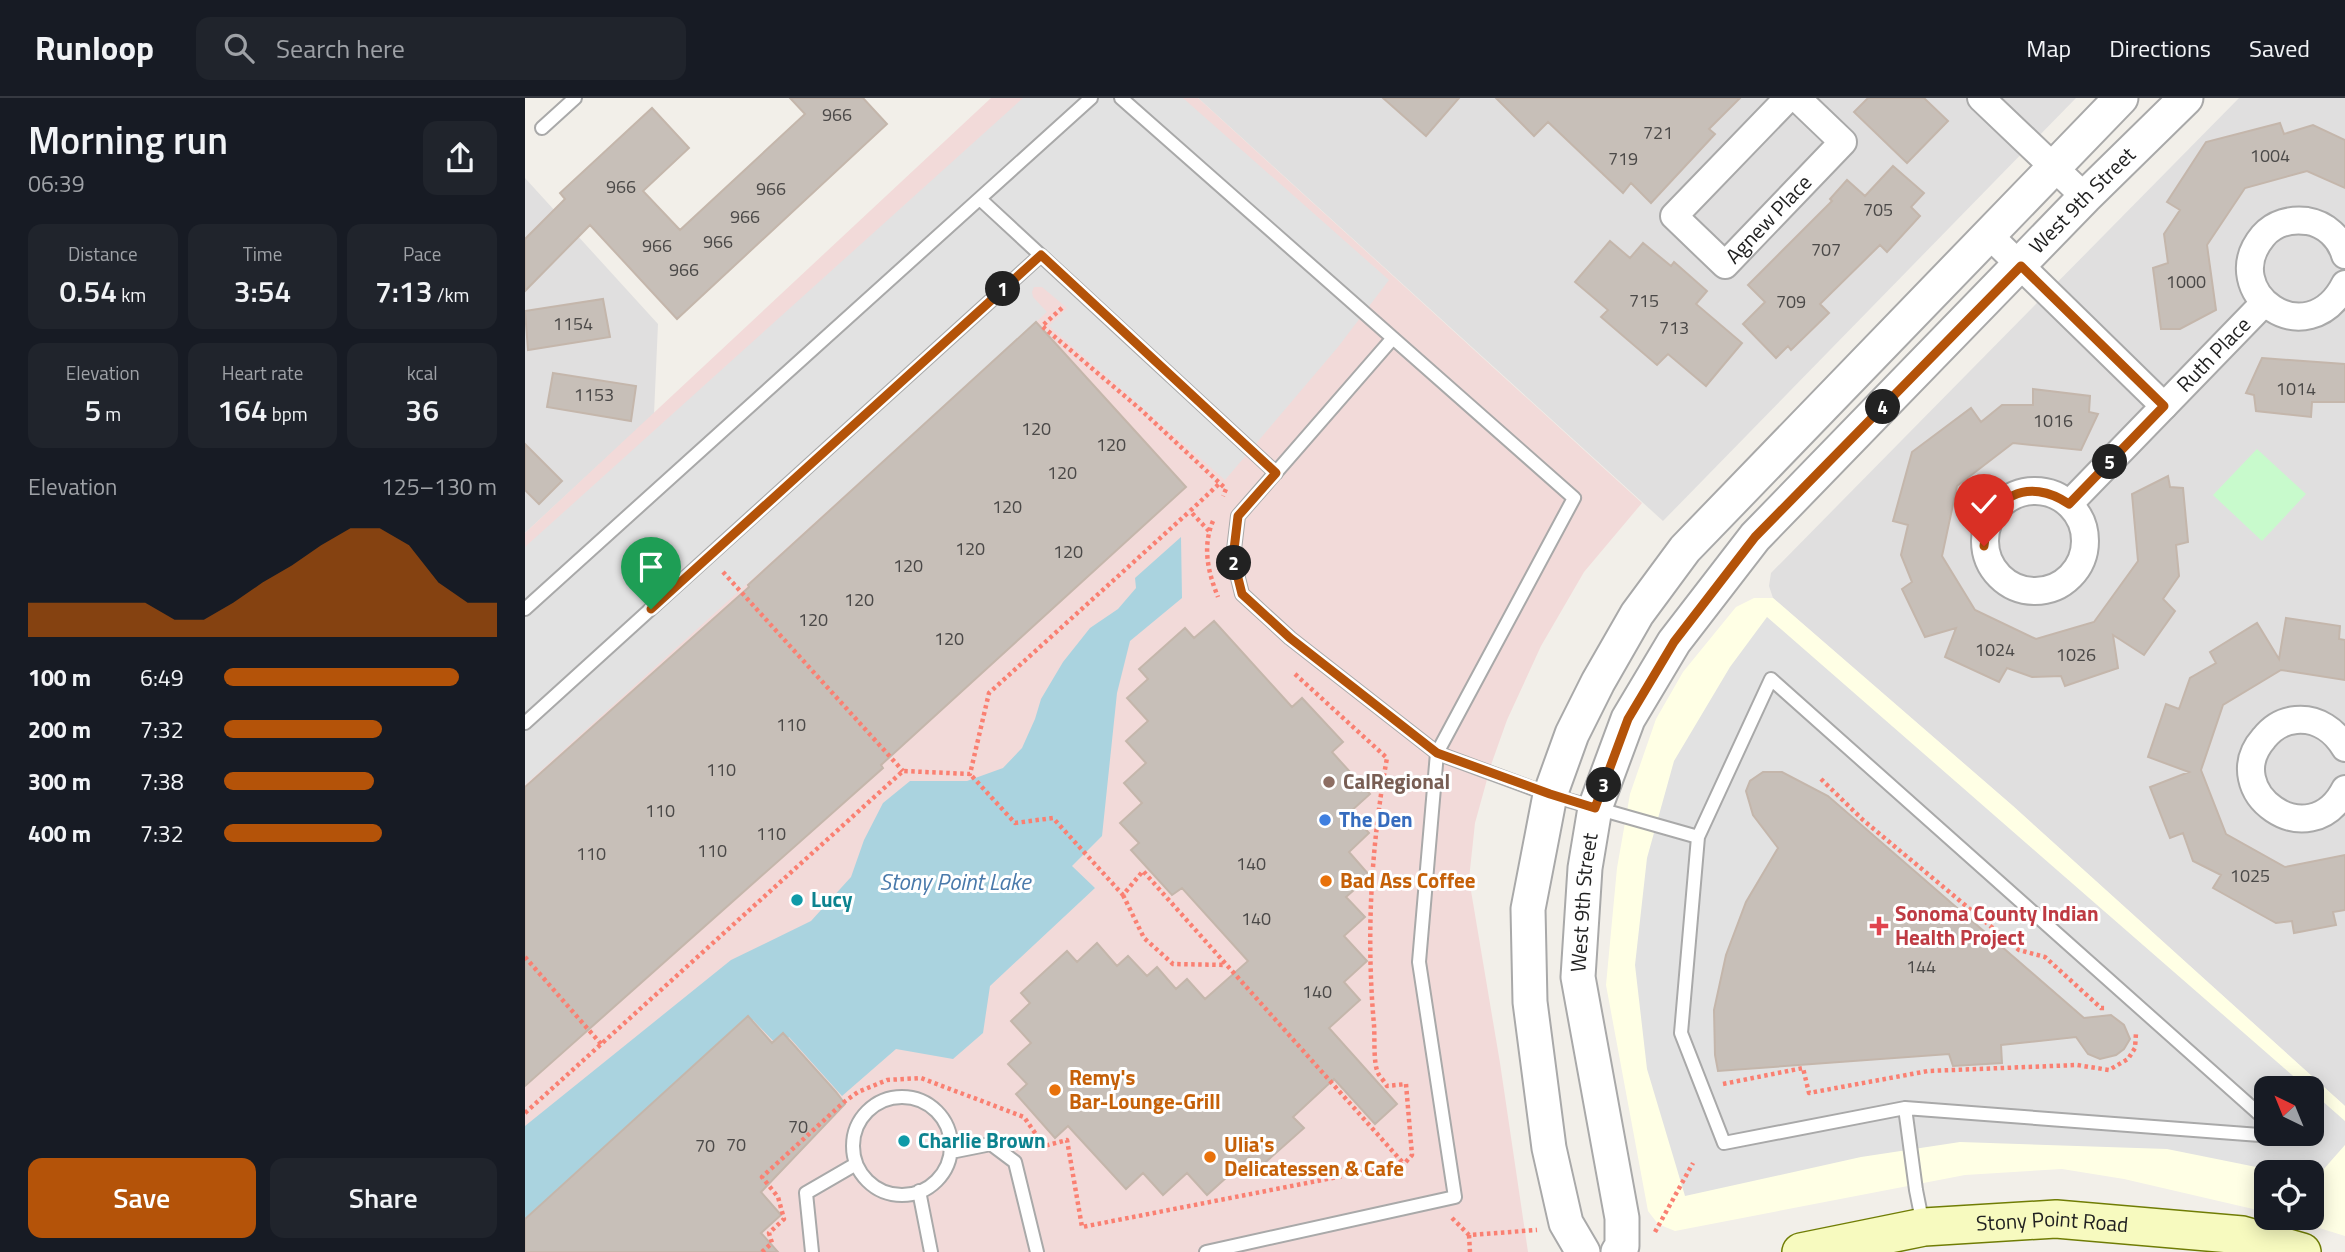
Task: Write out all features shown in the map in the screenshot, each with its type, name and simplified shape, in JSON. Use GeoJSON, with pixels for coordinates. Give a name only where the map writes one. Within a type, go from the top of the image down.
{"type":"FeatureCollection","features":[{"type":"Feature","properties":{"kind":"main road","name":"Stony Point Road"},"geometry":{"type":"LineString","coordinates":[[1801,1252],[1924,1227],[2056,1219],[2242,1235],[2302,1252]]}},
{"type":"Feature","properties":{"kind":"street","name":"Agnew Place"},"geometry":{"type":"LineString","coordinates":[[1788,98],[1674,216],[1725,265],[1843,142],[1797,98]]}},
{"type":"Feature","properties":{"kind":"street"},"geometry":{"type":"LineString","coordinates":[[1981,98],[2085,197]]}},
{"type":"Feature","properties":{"kind":"street"},"geometry":{"type":"LineString","coordinates":[[1583,1252],[1566,1223],[1540,1088],[1530,1002],[1528,909],[1550,794],[1572,734],[1637,614],[1685,549],[2121,98]]}},
{"type":"Feature","properties":{"kind":"street","name":"West 9th Street"},"geometry":{"type":"LineString","coordinates":[[1618,1252],[1622,1245],[1622,1218],[1578,977],[1585,868],[1595,808],[1628,719],[1674,642],[1755,537],[2021,266],[2085,197],[2186,98]]}},
{"type":"Feature","properties":{"kind":"street","name":"Ruth Place"},"geometry":{"type":"LineString","coordinates":[[2345,256],[2337,238],[2325,228],[2311,222],[2295,220],[2280,224],[2267,232],[2256,245],[2251,259],[2255,290],[2264,303],[2278,313],[2294,317],[2311,316],[2326,309],[2338,298],[2345,284]]}},
{"type":"Feature","properties":{"kind":"street","name":"Ruth Place"},"geometry":{"type":"LineString","coordinates":[[1989,235],[2164,406]]}},
{"type":"Feature","properties":{"kind":"street","name":"Ruth Place"},"geometry":{"type":"LineString","coordinates":[[2069,504],[2264,303]]}},
{"type":"Feature","properties":{"kind":"street"},"geometry":{"type":"LineString","coordinates":[[2345,748],[2327,727],[2313,721],[2282,723],[2269,731],[2259,743],[2253,757],[2251,773],[2255,790],[2265,804],[2278,814],[2295,818],[2312,818],[2327,810],[2340,799],[2345,789]]}},
{"type":"Feature","properties":{"kind":"lane"},"geometry":{"type":"LineString","coordinates":[[542,128],[575,98]]}},
{"type":"Feature","properties":{"kind":"lane"},"geometry":{"type":"LineString","coordinates":[[525,609],[1091,98]]}},
{"type":"Feature","properties":{"kind":"lane"},"geometry":{"type":"LineString","coordinates":[[1121,98],[1574,498],[1437,753],[1419,962],[1455,1197],[1206,1252]]}},
{"type":"Feature","properties":{"kind":"lane"},"geometry":{"type":"LineString","coordinates":[[980,199],[1276,473]]}},
{"type":"Feature","properties":{"kind":"lane"},"geometry":{"type":"LineString","coordinates":[[525,723],[1041,255]]}},
{"type":"Feature","properties":{"kind":"lane"},"geometry":{"type":"LineString","coordinates":[[1393,338],[1238,516],[1233,558],[1242,594],[1290,638],[1437,753],[1550,794],[1699,837]]}},
{"type":"Feature","properties":{"kind":"lane"},"geometry":{"type":"LineString","coordinates":[[2254,1109],[1771,678],[1699,837],[1681,1032],[1724,1143],[1905,1108],[2254,1135]]}},
{"type":"Feature","properties":{"kind":"lane"},"geometry":{"type":"LineString","coordinates":[[906,1097],[922,1101],[935,1109],[947,1129],[951,1152],[946,1167],[937,1180],[910,1195],[893,1194],[877,1189],[865,1178],[856,1164],[853,1147],[855,1131],[863,1116],[875,1105],[891,1098],[906,1097]]}},
{"type":"Feature","properties":{"kind":"lane"},"geometry":{"type":"LineString","coordinates":[[1905,1108],[1924,1227]]}},
{"type":"Feature","properties":{"kind":"lane"},"geometry":{"type":"LineString","coordinates":[[951,1152],[991,1144],[1015,1163],[1037,1252]]}},
{"type":"Feature","properties":{"kind":"lane"},"geometry":{"type":"LineString","coordinates":[[812,1252],[806,1193],[856,1164]]}},
{"type":"Feature","properties":{"kind":"lane"},"geometry":{"type":"LineString","coordinates":[[919,1191],[931,1252]]}},
{"type":"Feature","properties":{"kind":"path"},"geometry":{"type":"LineString","coordinates":[[1062,308],[1042,326],[1140,409],[1220,483],[1226,489],[1222,499]]}},
{"type":"Feature","properties":{"kind":"path"},"geometry":{"type":"LineString","coordinates":[[970,774],[989,693],[1220,483]]}},
{"type":"Feature","properties":{"kind":"path"},"geometry":{"type":"LineString","coordinates":[[1217,510],[1209,531],[1207,571],[1222,608]]}},
{"type":"Feature","properties":{"kind":"path"},"geometry":{"type":"LineString","coordinates":[[1190,511],[1209,531]]}},
{"type":"Feature","properties":{"kind":"path"},"geometry":{"type":"LineString","coordinates":[[709,556],[903,771]]}},
{"type":"Feature","properties":{"kind":"path"},"geometry":{"type":"LineString","coordinates":[[762,1252],[772,1243],[769,1233],[784,1219],[778,1197],[762,1177],[844,1102],[887,1080],[922,1078],[1024,1117],[1044,1146],[1067,1140],[1082,1227],[1404,1164],[1412,1155],[1406,1084],[1387,1086],[1378,1072],[1371,990],[1373,864],[1387,758],[1291,670]]}},
{"type":"Feature","properties":{"kind":"path"},"geometry":{"type":"LineString","coordinates":[[525,1113],[903,771],[970,774],[1015,822],[1053,818],[1123,895],[1144,938],[1173,964],[1226,965]]}},
{"type":"Feature","properties":{"kind":"path"},"geometry":{"type":"LineString","coordinates":[[1821,779],[1863,820],[2019,950],[2045,957],[2101,1008],[2110,1008]]}},
{"type":"Feature","properties":{"kind":"path"},"geometry":{"type":"LineString","coordinates":[[1123,895],[1143,872],[1404,1164]]}},
{"type":"Feature","properties":{"kind":"path"},"geometry":{"type":"LineString","coordinates":[[525,957],[601,1044]]}},
{"type":"Feature","properties":{"kind":"path"},"geometry":{"type":"LineString","coordinates":[[1725,1090],[1723,1083],[1803,1068],[1809,1093],[1928,1072],[2077,1065],[2109,1070],[2128,1059],[2135,1048],[2136,1032],[2133,1025]]}},
{"type":"Feature","properties":{"kind":"path"},"geometry":{"type":"LineString","coordinates":[[1653,1236],[1693,1163]]}},
{"type":"Feature","properties":{"kind":"path"},"geometry":{"type":"LineString","coordinates":[[1446,1213],[1469,1236],[1470,1252]]}},
{"type":"Feature","properties":{"kind":"path"},"geometry":{"type":"LineString","coordinates":[[1469,1236],[1544,1230]]}},
{"type":"Feature","properties":{"kind":"shaded area"},"geometry":{"type":"Polygon","coordinates":[[[991,98],[1198,98],[1642,503],[1584,572],[1541,646],[1507,720],[1475,823],[1469,879],[1528,1252],[525,1252],[525,533],[991,98]]]}},
{"type":"Feature","properties":{"kind":"shaded area"},"geometry":{"type":"Polygon","coordinates":[[[1023,98],[1183,98],[1389,280],[1338,347],[1225,480],[1049,326],[1067,308],[1042,287],[1034,287],[1033,297],[1047,312],[525,785],[525,547],[1023,98]]]}},
{"type":"Feature","properties":{"kind":"shaded area"},"geometry":{"type":"Polygon","coordinates":[[[1198,98],[2076,98],[1663,521],[1198,98]]]}},
{"type":"Feature","properties":{"kind":"shaded area"},"geometry":{"type":"Polygon","coordinates":[[[2239,98],[2345,98],[2345,1106],[2324,1087],[2324,1076],[2312,1076],[2013,806],[1773,598],[1769,586],[1771,573],[2239,98]]]}},
{"type":"Feature","properties":{"kind":"shaded area"},"geometry":{"type":"Polygon","coordinates":[[[525,178],[658,324],[654,414],[525,533],[525,178]]]}},
{"type":"Feature","properties":{"kind":"shaded area","name":"Sonoma County Indian Health Project"},"geometry":{"type":"Polygon","coordinates":[[[1754,598],[1773,598],[2013,806],[2312,1076],[2254,1076],[2254,1146],[2324,1146],[2324,1087],[2345,1106],[2345,1236],[2324,1229],[2324,1160],[2254,1160],[2254,1209],[2124,1179],[2062,1169],[1965,1175],[1675,1231],[1658,1224],[1648,1211],[1606,985],[1617,868],[1630,794],[1656,719],[1683,672],[1736,607],[1754,598]]]}},
{"type":"Feature","properties":{"kind":"shaded area","name":"Sonoma County Indian Health Project"},"geometry":{"type":"Polygon","coordinates":[[[1767,617],[2293,1076],[2254,1076],[2254,1146],[2324,1146],[2324,1103],[2345,1121],[2345,1145],[2324,1169],[2324,1160],[2254,1160],[2254,1167],[2167,1149],[1960,1142],[1861,1157],[1685,1196],[1647,1069],[1635,965],[1647,858],[1674,761],[1730,667],[1767,617]]]}},
{"type":"Feature","properties":{"kind":"green space"},"geometry":{"type":"Polygon","coordinates":[[[2257,449],[2306,494],[2262,541],[2213,495],[2257,449]]]}},
{"type":"Feature","properties":{"kind":"water","name":"Stony Point Lake"},"geometry":{"type":"Polygon","coordinates":[[[1181,537],[1182,598],[1130,641],[1117,693],[1102,836],[1072,866],[1095,888],[990,986],[983,1033],[953,1059],[896,1049],[842,1096],[789,1037],[778,1046],[753,1020],[525,1226],[525,1126],[731,960],[811,921],[851,877],[864,840],[883,803],[910,781],[967,781],[1003,768],[1022,748],[1041,699],[1063,662],[1090,628],[1118,609],[1136,588],[1135,578],[1181,537]]]}},
{"type":"Feature","properties":{"kind":"building"},"geometry":{"type":"Polygon","coordinates":[[[790,98],[863,98],[887,124],[677,319],[590,225],[525,291],[525,239],[565,199],[560,193],[652,108],[689,148],[643,191],[680,230],[805,114],[790,98]]]}},
{"type":"Feature","properties":{"kind":"building"},"geometry":{"type":"Polygon","coordinates":[[[1383,98],[1459,98],[1426,136],[1383,98]]]}},
{"type":"Feature","properties":{"kind":"building"},"geometry":{"type":"Polygon","coordinates":[[[1496,98],[1740,98],[1709,129],[1715,134],[1651,203],[1631,183],[1623,193],[1548,122],[1534,136],[1496,98]]]}},
{"type":"Feature","properties":{"kind":"building"},"geometry":{"type":"Polygon","coordinates":[[[1868,98],[1924,98],[1948,121],[1907,163],[1854,112],[1868,98]]]}},
{"type":"Feature","properties":{"kind":"building"},"geometry":{"type":"Polygon","coordinates":[[[2280,123],[2284,134],[2313,125],[2345,140],[2345,188],[2307,171],[2245,188],[2207,245],[2216,310],[2180,329],[2161,329],[2153,268],[2168,263],[2164,234],[2180,210],[2167,202],[2206,142],[2280,123]]]}},
{"type":"Feature","properties":{"kind":"building"},"geometry":{"type":"Polygon","coordinates":[[[1893,166],[1924,193],[1911,207],[1920,216],[1887,252],[1880,245],[1820,304],[1829,313],[1791,350],[1788,346],[1776,358],[1743,324],[1765,302],[1748,285],[1832,201],[1830,199],[1847,180],[1865,196],[1893,166]]]}},
{"type":"Feature","properties":{"kind":"building"},"geometry":{"type":"Polygon","coordinates":[[[1610,241],[1630,258],[1643,243],[1671,266],[1674,262],[1707,291],[1696,304],[1742,343],[1706,386],[1668,354],[1657,365],[1601,317],[1608,310],[1575,282],[1610,241]]]}},
{"type":"Feature","properties":{"kind":"building"},"geometry":{"type":"Polygon","coordinates":[[[603,299],[610,337],[528,350],[525,311],[603,299]]]}},
{"type":"Feature","properties":{"kind":"building"},"geometry":{"type":"Polygon","coordinates":[[[1036,322],[1186,487],[881,765],[883,768],[525,1086],[525,787],[749,587],[748,585],[1036,322]]]}},
{"type":"Feature","properties":{"kind":"building"},"geometry":{"type":"Polygon","coordinates":[[[2262,358],[2345,364],[2345,402],[2312,402],[2311,417],[2256,411],[2254,395],[2246,393],[2262,358]]]}},
{"type":"Feature","properties":{"kind":"building"},"geometry":{"type":"Polygon","coordinates":[[[553,373],[636,386],[631,421],[547,407],[553,373]]]}},
{"type":"Feature","properties":{"kind":"building"},"geometry":{"type":"Polygon","coordinates":[[[2033,389],[2090,396],[2089,412],[2098,414],[2081,450],[2013,443],[1957,486],[1942,556],[1975,610],[2036,639],[2094,622],[2138,561],[2132,494],[2168,476],[2170,487],[2183,488],[2188,542],[2176,545],[2179,576],[2163,599],[2175,611],[2144,655],[2113,635],[2118,668],[2065,686],[2061,676],[2032,677],[2007,668],[1999,682],[1945,657],[1956,628],[1925,637],[1902,589],[1912,582],[1901,555],[1908,525],[1893,521],[1912,452],[1971,408],[1981,422],[2002,405],[2033,405],[2033,389]]]}},
{"type":"Feature","properties":{"kind":"building"},"geometry":{"type":"Polygon","coordinates":[[[525,444],[562,481],[539,504],[525,490],[525,444]]]}},
{"type":"Feature","properties":{"kind":"building"},"geometry":{"type":"Polygon","coordinates":[[[2286,618],[2340,626],[2339,639],[2345,640],[2345,680],[2281,670],[2223,705],[2201,770],[2226,834],[2285,867],[2345,855],[2345,910],[2333,912],[2336,925],[2294,933],[2292,921],[2276,923],[2213,888],[2221,875],[2193,861],[2183,833],[2170,838],[2150,787],[2189,772],[2148,757],[2166,704],[2179,709],[2190,678],[2216,663],[2210,652],[2257,623],[2279,659],[2286,618]]]}},
{"type":"Feature","properties":{"kind":"building"},"geometry":{"type":"Polygon","coordinates":[[[1214,621],[1292,707],[1302,698],[1343,742],[1332,752],[1370,794],[1350,812],[1369,833],[1349,852],[1370,876],[1346,897],[1365,917],[1344,936],[1367,961],[1344,982],[1360,1000],[1329,1028],[1397,1104],[1375,1124],[1334,1079],[1293,1117],[1304,1128],[1259,1168],[1249,1157],[1207,1195],[1187,1173],[1163,1195],[1143,1173],[1126,1189],[1068,1126],[1055,1138],[1016,1094],[1027,1084],[1008,1064],[1031,1043],[1011,1021],[1030,1003],[1021,993],[1067,951],[1077,962],[1097,943],[1117,966],[1128,956],[1147,976],[1157,967],[1176,989],[1187,979],[1205,999],[1248,961],[1182,888],[1172,895],[1131,850],[1139,843],[1120,823],[1142,803],[1124,783],[1146,763],[1126,741],[1148,721],[1127,698],[1148,679],[1139,669],[1185,628],[1194,638],[1214,621]]]}},
{"type":"Feature","properties":{"kind":"building","name":"Sonoma County Indian Health Project"},"geometry":{"type":"Polygon","coordinates":[[[1763,772],[1782,772],[1828,796],[2084,1018],[2111,1015],[2124,1025],[2130,1039],[2124,1049],[2116,1055],[2100,1059],[2088,1054],[2076,1037],[2001,1045],[2002,1063],[1953,1066],[1949,1054],[1718,1071],[1714,1010],[1726,955],[1746,902],[1778,848],[1753,815],[1746,791],[1750,781],[1763,772]]]}},
{"type":"Feature","properties":{"kind":"building"},"geometry":{"type":"Polygon","coordinates":[[[748,1016],[772,1043],[783,1033],[845,1104],[761,1192],[781,1215],[761,1233],[778,1252],[525,1252],[525,1219],[748,1016]]]}},
{"type":"Feature","properties":{"kind":"place","name":"CalRegional"},"geometry":{"type":"Point","coordinates":[1329,782]}},
{"type":"Feature","properties":{"kind":"place","name":"The Den"},"geometry":{"type":"Point","coordinates":[1325,820]}},
{"type":"Feature","properties":{"kind":"place","name":"Bad Ass Coffee"},"geometry":{"type":"Point","coordinates":[1326,881]}},
{"type":"Feature","properties":{"kind":"place","name":"Lucy"},"geometry":{"type":"Point","coordinates":[797,900]}},
{"type":"Feature","properties":{"kind":"place","name":"Sonoma County Indian Health Project"},"geometry":{"type":"Point","coordinates":[1879,926]}},
{"type":"Feature","properties":{"kind":"place","name":"Remy's Bar-Lounge-Grill"},"geometry":{"type":"Point","coordinates":[1055,1090]}},
{"type":"Feature","properties":{"kind":"place","name":"Charlie Brown"},"geometry":{"type":"Point","coordinates":[904,1141]}},
{"type":"Feature","properties":{"kind":"place","name":"Ulia's Delicatessen & Cafe"},"geometry":{"type":"Point","coordinates":[1210,1157]}},
{"type":"Feature","properties":{"kind":"route"},"geometry":{"type":"LineString","coordinates":[[651,609],[1041,255],[1276,473],[1238,516],[1233,558],[1242,594],[1290,638],[1437,753],[1595,808],[1628,719],[1674,642],[1755,537],[2021,266],[2164,406],[2069,504],[2055,494],[2038,491],[2021,493],[2005,500],[1993,513],[1986,528],[1984,546]]}}]}
